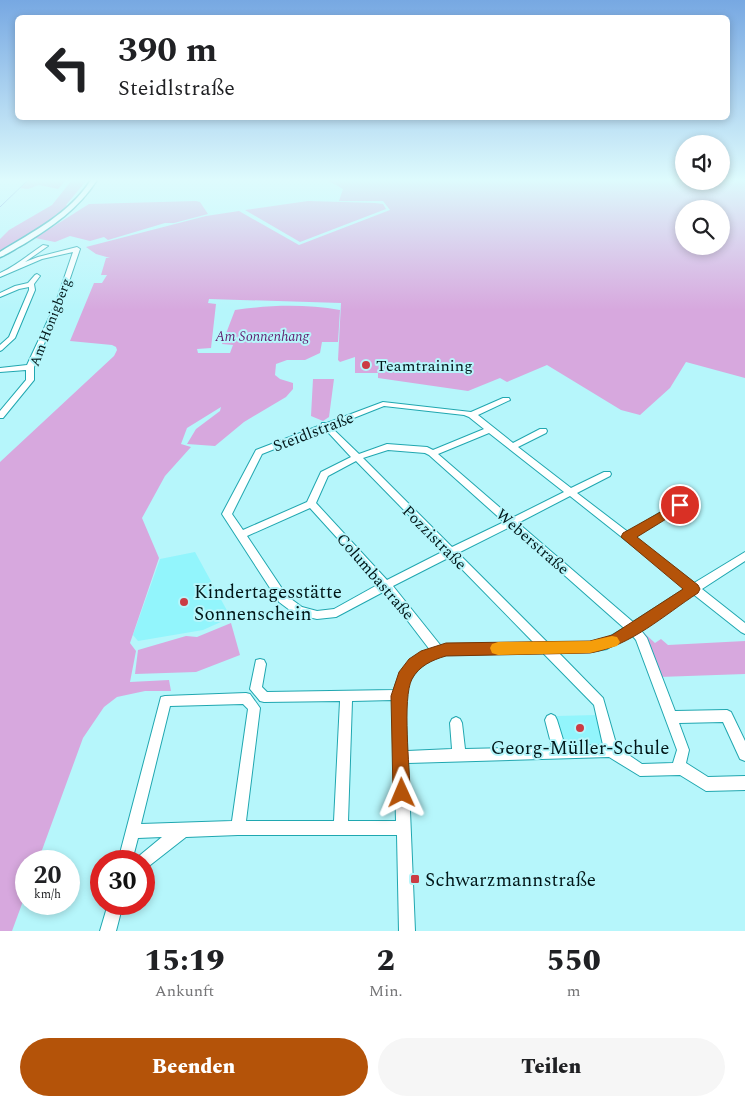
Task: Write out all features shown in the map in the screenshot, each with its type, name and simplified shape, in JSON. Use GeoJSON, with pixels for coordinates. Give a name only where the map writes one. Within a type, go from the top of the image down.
{"type":"FeatureCollection","features":[{"type":"Feature","properties":{"kind":"main road"},"geometry":{"type":"LineString","coordinates":[[0,255],[49,223]]}},
{"type":"Feature","properties":{"kind":"street"},"geometry":{"type":"LineString","coordinates":[[0,276],[17,268],[25,258],[45,246]]}},
{"type":"Feature","properties":{"kind":"street","name":"Am Honigberg"},"geometry":{"type":"LineString","coordinates":[[0,416],[28,384],[31,377],[30,367],[58,305],[77,248],[40,258],[17,268]]}},
{"type":"Feature","properties":{"kind":"street"},"geometry":{"type":"LineString","coordinates":[[0,295],[17,287],[30,285],[37,276]]}},
{"type":"Feature","properties":{"kind":"street"},"geometry":{"type":"LineString","coordinates":[[0,349],[4,343],[12,338],[32,290],[30,285]]}},
{"type":"Feature","properties":{"kind":"street"},"geometry":{"type":"LineString","coordinates":[[0,370],[30,367]]}},
{"type":"Feature","properties":{"kind":"street"},"geometry":{"type":"LineString","coordinates":[[506,400],[472,415],[488,430],[628,537],[745,630]]}},
{"type":"Feature","properties":{"kind":"street","name":"Steidlstraße"},"geometry":{"type":"LineString","coordinates":[[472,415],[383,404],[259,452],[227,514],[282,599],[300,611],[317,615],[336,613],[386,585],[571,494]]}},
{"type":"Feature","properties":{"kind":"street","name":"Pozzistraße"},"geometry":{"type":"LineString","coordinates":[[324,426],[599,702],[611,750]]}},
{"type":"Feature","properties":{"kind":"street"},"geometry":{"type":"LineString","coordinates":[[240,536],[311,504],[324,474],[356,458],[387,447],[427,450],[432,453],[488,430]]}},
{"type":"Feature","properties":{"kind":"street"},"geometry":{"type":"LineString","coordinates":[[511,447],[543,431]]}},
{"type":"Feature","properties":{"kind":"street","name":"Weberstraße"},"geometry":{"type":"LineString","coordinates":[[432,453],[641,638],[683,750],[680,767]]}},
{"type":"Feature","properties":{"kind":"street"},"geometry":{"type":"LineString","coordinates":[[571,494],[607,474]]}},
{"type":"Feature","properties":{"kind":"street","name":"Columbastraße"},"geometry":{"type":"LineString","coordinates":[[311,504],[386,585],[438,651]]}},
{"type":"Feature","properties":{"kind":"street"},"geometry":{"type":"LineString","coordinates":[[628,537],[680,505]]}},
{"type":"Feature","properties":{"kind":"street"},"geometry":{"type":"LineString","coordinates":[[407,931],[399,696],[402,683],[409,670],[420,660],[438,651],[454,649],[599,646],[613,642],[745,556]]}},
{"type":"Feature","properties":{"kind":"street"},"geometry":{"type":"LineString","coordinates":[[260,664],[256,689],[264,697],[399,696]]}},
{"type":"Feature","properties":{"kind":"street"},"geometry":{"type":"LineString","coordinates":[[341,828],[346,696]]}},
{"type":"Feature","properties":{"kind":"street"},"geometry":{"type":"LineString","coordinates":[[128,850],[165,701],[246,698],[254,708],[238,828]]}},
{"type":"Feature","properties":{"kind":"street"},"geometry":{"type":"LineString","coordinates":[[670,717],[727,716],[745,755]]}},
{"type":"Feature","properties":{"kind":"street"},"geometry":{"type":"LineString","coordinates":[[551,720],[560,752]]}},
{"type":"Feature","properties":{"kind":"street"},"geometry":{"type":"LineString","coordinates":[[456,724],[459,755]]}},
{"type":"Feature","properties":{"kind":"street"},"geometry":{"type":"LineString","coordinates":[[401,757],[611,750],[640,770],[678,769],[680,767],[706,784],[745,784]]}},
{"type":"Feature","properties":{"kind":"street"},"geometry":{"type":"LineString","coordinates":[[132,831],[238,828],[402,828]]}},
{"type":"Feature","properties":{"kind":"street"},"geometry":{"type":"LineString","coordinates":[[155,852],[184,829]]}},
{"type":"Feature","properties":{"kind":"street"},"geometry":{"type":"LineString","coordinates":[[108,931],[112,915]]}},
{"type":"Feature","properties":{"kind":"shaded area","name":"Kindertagesstätte Sonnenschein"},"geometry":{"type":"Polygon","coordinates":[[[195,552],[230,616],[203,630],[138,641],[133,635],[160,559],[195,552]]]}},
{"type":"Feature","properties":{"kind":"shaded area","name":"Georg-Müller-Schule"},"geometry":{"type":"Polygon","coordinates":[[[597,715],[605,741],[601,746],[569,747],[563,742],[556,716],[597,715]]]}},
{"type":"Feature","properties":{"kind":"green space"},"geometry":{"type":"Polygon","coordinates":[[[20,223],[46,223],[0,252],[0,239],[9,230],[20,223]]]}},
{"type":"Feature","properties":{"kind":"green space"},"geometry":{"type":"Polygon","coordinates":[[[58,223],[164,223],[108,240],[104,237],[90,241],[70,236],[55,242],[35,238],[58,223]]]}},
{"type":"Feature","properties":{"kind":"green space","name":"Am Sonnenhang"},"geometry":{"type":"Polygon","coordinates":[[[177,223],[261,223],[299,245],[355,223],[675,223],[675,255],[730,255],[730,223],[745,223],[745,378],[686,362],[670,388],[640,415],[621,410],[547,365],[507,382],[500,378],[468,391],[378,378],[378,373],[355,373],[355,357],[340,362],[338,360],[341,303],[209,299],[208,303],[216,304],[211,348],[197,349],[198,353],[230,353],[233,345],[222,344],[235,310],[261,307],[301,306],[340,310],[338,342],[322,342],[320,353],[305,360],[287,360],[276,364],[275,375],[280,379],[293,383],[293,389],[286,397],[244,422],[215,446],[187,444],[196,429],[220,411],[221,407],[187,428],[181,444],[191,447],[165,476],[142,518],[159,558],[130,643],[136,651],[130,682],[169,680],[171,691],[145,691],[117,697],[104,707],[83,738],[42,850],[15,850],[15,915],[18,915],[12,931],[0,931],[0,462],[114,356],[117,350],[112,345],[70,341],[94,283],[102,283],[107,275],[101,275],[106,258],[110,258],[96,254],[86,247],[177,223]]]}},
{"type":"Feature","properties":{"kind":"green space"},"geometry":{"type":"Polygon","coordinates":[[[268,223],[348,223],[300,242],[268,223]]]}},
{"type":"Feature","properties":{"kind":"green space"},"geometry":{"type":"Polygon","coordinates":[[[313,379],[334,379],[329,417],[323,421],[311,416],[313,379]]]}},
{"type":"Feature","properties":{"kind":"green space"},"geometry":{"type":"Polygon","coordinates":[[[231,623],[240,655],[196,672],[135,674],[138,650],[186,636],[197,637],[231,623]]]}},
{"type":"Feature","properties":{"kind":"green space"},"geometry":{"type":"Polygon","coordinates":[[[642,631],[655,643],[661,639],[668,645],[745,641],[745,674],[659,677],[642,631]]]}},
{"type":"Feature","properties":{"kind":"slow traffic"},"geometry":{"type":"LineString","coordinates":[[498,648],[590,647],[612,642]]}},
{"type":"Feature","properties":{"kind":"place","name":"Teamtraining"},"geometry":{"type":"Point","coordinates":[366,365]}},
{"type":"Feature","properties":{"kind":"place","name":"Kindertagesstätte Sonnenschein"},"geometry":{"type":"Point","coordinates":[184,602]}},
{"type":"Feature","properties":{"kind":"place","name":"Georg-Müller-Schule"},"geometry":{"type":"Point","coordinates":[580,728]}},
{"type":"Feature","properties":{"kind":"place","name":"Schwarzmannstraße"},"geometry":{"type":"Point","coordinates":[415,879]}},
{"type":"Feature","properties":{"kind":"route"},"geometry":{"type":"LineString","coordinates":[[402,793],[399,696],[402,683],[409,670],[426,656],[438,651],[590,647],[607,644],[618,639],[693,589],[628,537],[680,505]]}}]}
